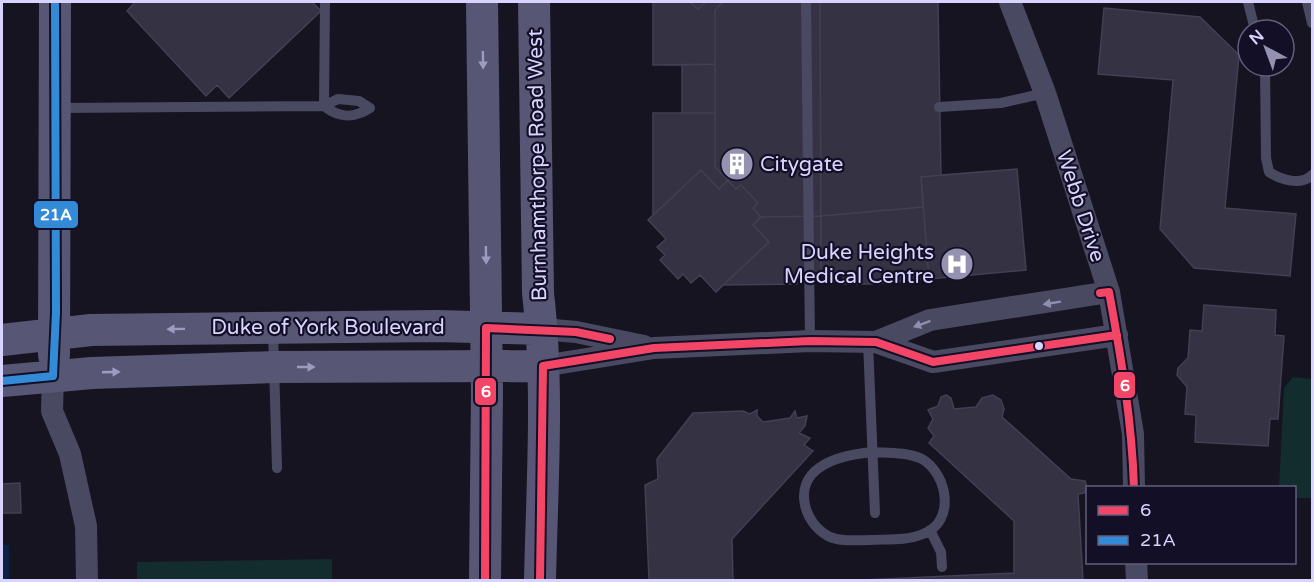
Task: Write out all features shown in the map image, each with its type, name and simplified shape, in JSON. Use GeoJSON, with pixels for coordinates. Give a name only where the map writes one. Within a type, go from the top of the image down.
{"type":"FeatureCollection","features":[{"type":"Feature","properties":{"kind":"street"},"geometry":{"type":"LineString","coordinates":[[55,2],[55,335],[52,411],[70,454],[86,526],[87,580]]}},
{"type":"Feature","properties":{"kind":"street"},"geometry":{"type":"LineString","coordinates":[[482,2],[487,367],[485,580]]}},
{"type":"Feature","properties":{"kind":"street","name":"Burnhamthorpe Road West"},"geometry":{"type":"LineString","coordinates":[[534,2],[538,293],[543,366],[540,580]]}},
{"type":"Feature","properties":{"kind":"street","name":"Webb Drive"},"geometry":{"type":"LineString","coordinates":[[1010,2],[1045,93],[1109,291],[1133,434],[1134,486]]}},
{"type":"Feature","properties":{"kind":"street","name":"Duke of York Boulevard"},"geometry":{"type":"LineString","coordinates":[[872,342],[930,320],[1109,291]]}},
{"type":"Feature","properties":{"kind":"street","name":"Duke of York Boulevard"},"geometry":{"type":"LineString","coordinates":[[2,340],[91,330],[273,327],[486,328],[576,332],[654,348]]}},
{"type":"Feature","properties":{"kind":"street","name":"Duke of York Boulevard"},"geometry":{"type":"LineString","coordinates":[[2,381],[53,376],[275,367],[543,366],[654,348],[810,341],[872,342],[933,362],[1117,335]]}},
{"type":"Feature","properties":{"kind":"street"},"geometry":{"type":"LineString","coordinates":[[1136,564],[1137,580]]}},
{"type":"Feature","properties":{"kind":"lane"},"geometry":{"type":"LineString","coordinates":[[55,108],[324,106],[325,2]]}},
{"type":"Feature","properties":{"kind":"lane"},"geometry":{"type":"LineString","coordinates":[[806,2],[810,341]]}},
{"type":"Feature","properties":{"kind":"lane"},"geometry":{"type":"LineString","coordinates":[[1248,2],[1252,18]]}},
{"type":"Feature","properties":{"kind":"lane"},"geometry":{"type":"LineString","coordinates":[[1307,2],[1312,23]]}},
{"type":"Feature","properties":{"kind":"lane"},"geometry":{"type":"LineString","coordinates":[[1265,78],[1266,158],[1269,172],[1278,178],[1300,181],[1308,180],[1312,176]]}},
{"type":"Feature","properties":{"kind":"lane"},"geometry":{"type":"LineString","coordinates":[[939,107],[1001,103],[1045,93]]}},
{"type":"Feature","properties":{"kind":"lane"},"geometry":{"type":"LineString","coordinates":[[273,327],[277,468]]}},
{"type":"Feature","properties":{"kind":"lane"},"geometry":{"type":"LineString","coordinates":[[872,342],[872,452],[875,513]]}},
{"type":"Feature","properties":{"kind":"lane"},"geometry":{"type":"LineString","coordinates":[[872,452],[911,456],[932,468],[945,491],[946,504],[930,530],[909,538],[845,540],[831,538],[818,530],[809,519],[804,506],[804,491],[810,478],[819,468],[849,455],[872,452]]}},
{"type":"Feature","properties":{"kind":"lane"},"geometry":{"type":"LineString","coordinates":[[930,530],[942,552],[942,567]]}},
{"type":"Feature","properties":{"kind":"green space"},"geometry":{"type":"Polygon","coordinates":[[[1293,377],[1312,379],[1312,498],[1296,498],[1296,486],[1279,486],[1284,388],[1293,377]]]}},
{"type":"Feature","properties":{"kind":"green space"},"geometry":{"type":"Polygon","coordinates":[[[332,559],[332,580],[137,580],[137,562],[332,559]]]}},
{"type":"Feature","properties":{"kind":"water"},"geometry":{"type":"Polygon","coordinates":[[[2,545],[9,545],[9,580],[2,580],[2,545]]]}},
{"type":"Feature","properties":{"kind":"building"},"geometry":{"type":"Polygon","coordinates":[[[135,2],[312,2],[321,11],[229,98],[217,85],[206,96],[127,11],[135,2]]]}},
{"type":"Feature","properties":{"kind":"building"},"geometry":{"type":"Polygon","coordinates":[[[653,2],[723,2],[715,10],[715,64],[653,65],[653,2]]]}},
{"type":"Feature","properties":{"kind":"building","name":"Citygate"},"geometry":{"type":"Polygon","coordinates":[[[653,2],[820,2],[821,274],[797,274],[797,284],[723,285],[716,292],[700,275],[691,283],[683,274],[678,279],[660,260],[665,255],[657,247],[666,239],[648,220],[653,215],[653,113],[682,113],[682,65],[653,65],[653,2]]]}},
{"type":"Feature","properties":{"kind":"building"},"geometry":{"type":"Polygon","coordinates":[[[690,2],[706,2],[698,9],[690,2]]]}},
{"type":"Feature","properties":{"kind":"building"},"geometry":{"type":"Polygon","coordinates":[[[820,2],[938,2],[941,175],[1017,169],[1026,270],[874,284],[843,284],[843,274],[821,274],[820,2]]]}},
{"type":"Feature","properties":{"kind":"building"},"geometry":{"type":"Polygon","coordinates":[[[1104,8],[1200,17],[1236,52],[1237,78],[1225,208],[1296,214],[1290,276],[1194,268],[1160,229],[1173,80],[1098,74],[1104,8]]]}},
{"type":"Feature","properties":{"kind":"building"},"geometry":{"type":"Polygon","coordinates":[[[715,64],[715,113],[682,113],[682,65],[715,64]]]}},
{"type":"Feature","properties":{"kind":"building"},"geometry":{"type":"Polygon","coordinates":[[[653,113],[715,113],[715,167],[736,189],[741,185],[758,203],[753,208],[761,217],[821,216],[821,274],[797,274],[797,284],[723,285],[716,292],[700,275],[691,283],[683,274],[678,279],[660,260],[665,255],[657,247],[666,239],[648,220],[653,215],[653,113]]]}},
{"type":"Feature","properties":{"kind":"building"},"geometry":{"type":"Polygon","coordinates":[[[1017,169],[1026,270],[874,284],[843,284],[843,274],[821,274],[821,216],[923,207],[921,177],[1017,169]]]}},
{"type":"Feature","properties":{"kind":"building"},"geometry":{"type":"Polygon","coordinates":[[[1017,169],[1026,270],[929,279],[921,177],[1017,169]]]}},
{"type":"Feature","properties":{"kind":"building"},"geometry":{"type":"Polygon","coordinates":[[[701,170],[719,189],[728,180],[736,189],[741,185],[758,203],[753,208],[761,217],[753,225],[769,242],[716,292],[700,275],[691,283],[683,274],[678,279],[660,260],[665,255],[657,247],[666,239],[648,220],[701,170]]]}},
{"type":"Feature","properties":{"kind":"building"},"geometry":{"type":"Polygon","coordinates":[[[1204,305],[1276,310],[1275,335],[1284,336],[1278,419],[1270,419],[1268,446],[1195,442],[1196,415],[1185,414],[1187,387],[1177,375],[1178,368],[1188,358],[1190,330],[1202,331],[1204,305]]]}},
{"type":"Feature","properties":{"kind":"building"},"geometry":{"type":"Polygon","coordinates":[[[946,395],[951,398],[954,409],[976,407],[982,398],[993,395],[1001,400],[1004,409],[1002,417],[1071,479],[1085,481],[1087,486],[1084,493],[1078,494],[1083,580],[862,580],[1014,573],[1014,521],[929,443],[934,436],[928,428],[933,419],[928,410],[938,406],[941,397],[946,395]]]}},
{"type":"Feature","properties":{"kind":"building"},"geometry":{"type":"Polygon","coordinates":[[[757,410],[757,416],[763,422],[790,418],[795,411],[797,418],[807,416],[805,426],[799,433],[810,438],[804,445],[813,451],[732,539],[733,580],[649,580],[645,485],[658,479],[657,459],[693,413],[743,411],[750,414],[757,410]]]}},
{"type":"Feature","properties":{"kind":"building"},"geometry":{"type":"Polygon","coordinates":[[[20,483],[21,513],[2,513],[2,484],[20,483]]]}},
{"type":"Feature","properties":{"kind":"transit line","name":"21A"},"geometry":{"type":"LineString","coordinates":[[2,381],[53,376],[56,312],[55,2]]}},
{"type":"Feature","properties":{"kind":"transit line","name":"6"},"geometry":{"type":"LineString","coordinates":[[1100,293],[1109,292],[1118,341],[1128,414],[1134,486]]}},
{"type":"Feature","properties":{"kind":"transit line","name":"6"},"geometry":{"type":"LineString","coordinates":[[485,580],[486,328],[576,332],[610,339]]}},
{"type":"Feature","properties":{"kind":"transit line","name":"6"},"geometry":{"type":"LineString","coordinates":[[540,580],[543,366],[654,348],[810,341],[876,342],[933,362],[1117,335]]}},
{"type":"Feature","properties":{"kind":"place","name":"Citygate"},"geometry":{"type":"Point","coordinates":[737,164]}},
{"type":"Feature","properties":{"kind":"place","name":"Duke Heights Medical Centre"},"geometry":{"type":"Point","coordinates":[957,264]}}]}
